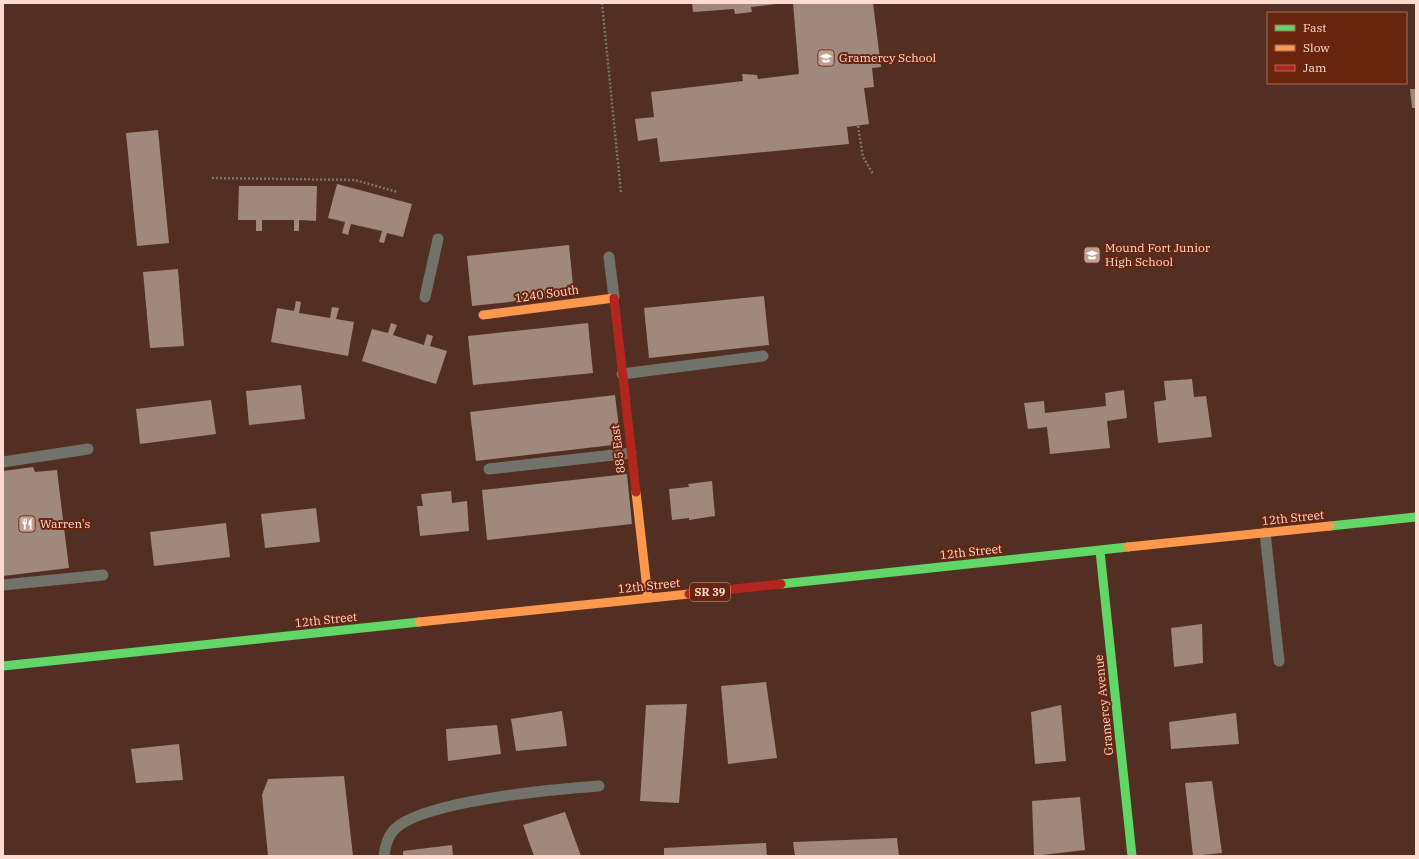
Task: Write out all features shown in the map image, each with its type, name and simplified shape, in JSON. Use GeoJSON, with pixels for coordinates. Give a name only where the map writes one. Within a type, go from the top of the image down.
{"type":"FeatureCollection","features":[{"type":"Feature","properties":{"kind":"main road","name":"1240 South"},"geometry":{"type":"LineString","coordinates":[[483,315],[614,297]]}},
{"type":"Feature","properties":{"kind":"main road","name":"885 East"},"geometry":{"type":"LineString","coordinates":[[614,297],[648,598]]}},
{"type":"Feature","properties":{"kind":"main road","name":"12th Street"},"geometry":{"type":"LineString","coordinates":[[3,666],[1416,517]]}},
{"type":"Feature","properties":{"kind":"main road","name":"Gramercy Avenue"},"geometry":{"type":"LineString","coordinates":[[1100,550],[1132,856]]}},
{"type":"Feature","properties":{"kind":"lane"},"geometry":{"type":"LineString","coordinates":[[425,297],[438,239]]}},
{"type":"Feature","properties":{"kind":"lane"},"geometry":{"type":"LineString","coordinates":[[609,257],[614,297]]}},
{"type":"Feature","properties":{"kind":"lane"},"geometry":{"type":"LineString","coordinates":[[622,374],[764,356]]}},
{"type":"Feature","properties":{"kind":"lane"},"geometry":{"type":"LineString","coordinates":[[3,462],[88,449]]}},
{"type":"Feature","properties":{"kind":"lane"},"geometry":{"type":"LineString","coordinates":[[489,469],[631,453]]}},
{"type":"Feature","properties":{"kind":"lane"},"geometry":{"type":"LineString","coordinates":[[1265,533],[1279,662]]}},
{"type":"Feature","properties":{"kind":"lane"},"geometry":{"type":"LineString","coordinates":[[3,585],[103,575]]}},
{"type":"Feature","properties":{"kind":"lane"},"geometry":{"type":"LineString","coordinates":[[384,856],[386,844],[393,830],[417,815],[485,799],[599,786]]}},
{"type":"Feature","properties":{"kind":"path"},"geometry":{"type":"LineString","coordinates":[[602,3],[621,193]]}},
{"type":"Feature","properties":{"kind":"path"},"geometry":{"type":"LineString","coordinates":[[858,126],[863,156],[873,174]]}},
{"type":"Feature","properties":{"kind":"path"},"geometry":{"type":"LineString","coordinates":[[212,178],[355,180],[397,192]]}},
{"type":"Feature","properties":{"kind":"building"},"geometry":{"type":"Polygon","coordinates":[[[692,3],[776,4],[751,7],[752,12],[735,14],[734,9],[693,12],[692,3]]]}},
{"type":"Feature","properties":{"kind":"building"},"geometry":{"type":"Polygon","coordinates":[[[793,3],[873,3],[881,67],[872,68],[874,87],[864,88],[869,124],[847,127],[849,144],[660,162],[657,138],[638,141],[635,119],[654,117],[651,92],[743,81],[742,74],[757,75],[758,79],[799,74],[793,3]]]}},
{"type":"Feature","properties":{"kind":"building"},"geometry":{"type":"Polygon","coordinates":[[[1410,89],[1416,89],[1416,108],[1412,108],[1410,89]]]}},
{"type":"Feature","properties":{"kind":"building"},"geometry":{"type":"Polygon","coordinates":[[[158,130],[169,243],[137,246],[126,133],[158,130]]]}},
{"type":"Feature","properties":{"kind":"building"},"geometry":{"type":"Polygon","coordinates":[[[337,184],[412,204],[403,237],[387,233],[384,243],[379,242],[382,231],[351,224],[348,235],[342,233],[345,222],[328,218],[337,184]]]}},
{"type":"Feature","properties":{"kind":"building"},"geometry":{"type":"Polygon","coordinates":[[[239,186],[317,186],[316,221],[299,220],[299,231],[294,231],[294,220],[262,220],[262,231],[256,231],[256,220],[238,220],[239,186]]]}},
{"type":"Feature","properties":{"kind":"building"},"geometry":{"type":"Polygon","coordinates":[[[569,245],[574,295],[472,306],[467,256],[569,245]]]}},
{"type":"Feature","properties":{"kind":"building"},"geometry":{"type":"Polygon","coordinates":[[[178,269],[184,346],[150,348],[143,272],[178,269]]]}},
{"type":"Feature","properties":{"kind":"building"},"geometry":{"type":"Polygon","coordinates":[[[764,296],[769,345],[649,358],[644,308],[764,296]]]}},
{"type":"Feature","properties":{"kind":"building"},"geometry":{"type":"Polygon","coordinates":[[[296,301],[301,302],[299,313],[330,318],[332,307],[339,308],[336,319],[354,322],[348,356],[271,342],[277,308],[294,311],[296,301]]]}},
{"type":"Feature","properties":{"kind":"building"},"geometry":{"type":"Polygon","coordinates":[[[391,323],[397,325],[393,335],[424,345],[427,334],[433,336],[430,346],[447,351],[436,384],[362,361],[372,329],[388,333],[391,323]]]}},
{"type":"Feature","properties":{"kind":"building"},"geometry":{"type":"Polygon","coordinates":[[[588,323],[593,373],[473,385],[468,336],[588,323]]]}},
{"type":"Feature","properties":{"kind":"building"},"geometry":{"type":"Polygon","coordinates":[[[1192,379],[1194,397],[1206,396],[1212,437],[1158,443],[1154,402],[1166,400],[1164,381],[1192,379]]]}},
{"type":"Feature","properties":{"kind":"building"},"geometry":{"type":"Polygon","coordinates":[[[301,385],[305,419],[249,425],[246,391],[301,385]]]}},
{"type":"Feature","properties":{"kind":"building"},"geometry":{"type":"Polygon","coordinates":[[[1124,390],[1127,418],[1107,421],[1110,448],[1050,454],[1047,427],[1028,429],[1024,403],[1044,401],[1045,413],[1106,406],[1105,393],[1124,390]]]}},
{"type":"Feature","properties":{"kind":"building"},"geometry":{"type":"Polygon","coordinates":[[[615,395],[621,444],[476,461],[470,412],[615,395]]]}},
{"type":"Feature","properties":{"kind":"building"},"geometry":{"type":"Polygon","coordinates":[[[211,400],[216,434],[140,444],[136,409],[211,400]]]}},
{"type":"Feature","properties":{"kind":"building"},"geometry":{"type":"Polygon","coordinates":[[[33,467],[35,472],[57,470],[69,568],[3,576],[3,471],[33,467]]]}},
{"type":"Feature","properties":{"kind":"building"},"geometry":{"type":"Polygon","coordinates":[[[627,474],[632,524],[487,540],[482,490],[627,474]]]}},
{"type":"Feature","properties":{"kind":"building"},"geometry":{"type":"Polygon","coordinates":[[[712,481],[715,516],[689,520],[689,518],[672,520],[669,489],[689,487],[688,484],[712,481]]]}},
{"type":"Feature","properties":{"kind":"building"},"geometry":{"type":"Polygon","coordinates":[[[451,491],[452,503],[467,501],[469,531],[420,536],[417,506],[423,506],[421,494],[451,491]]]}},
{"type":"Feature","properties":{"kind":"building"},"geometry":{"type":"Polygon","coordinates":[[[316,508],[320,542],[265,548],[261,514],[316,508]]]}},
{"type":"Feature","properties":{"kind":"building"},"geometry":{"type":"Polygon","coordinates":[[[226,523],[230,557],[154,566],[150,532],[226,523]]]}},
{"type":"Feature","properties":{"kind":"building"},"geometry":{"type":"Polygon","coordinates":[[[1202,624],[1203,663],[1174,667],[1171,628],[1202,624]]]}},
{"type":"Feature","properties":{"kind":"building"},"geometry":{"type":"Polygon","coordinates":[[[766,682],[777,758],[728,764],[721,686],[766,682]]]}},
{"type":"Feature","properties":{"kind":"building"},"geometry":{"type":"Polygon","coordinates":[[[687,704],[679,803],[640,801],[646,705],[687,704]]]}},
{"type":"Feature","properties":{"kind":"building"},"geometry":{"type":"Polygon","coordinates":[[[1061,705],[1066,761],[1035,764],[1031,712],[1061,705]]]}},
{"type":"Feature","properties":{"kind":"building"},"geometry":{"type":"Polygon","coordinates":[[[562,711],[567,746],[516,751],[511,719],[562,711]]]}},
{"type":"Feature","properties":{"kind":"building"},"geometry":{"type":"Polygon","coordinates":[[[1236,713],[1239,744],[1171,749],[1169,722],[1236,713]]]}},
{"type":"Feature","properties":{"kind":"building"},"geometry":{"type":"Polygon","coordinates":[[[497,725],[501,754],[448,761],[446,729],[497,725]]]}},
{"type":"Feature","properties":{"kind":"building"},"geometry":{"type":"Polygon","coordinates":[[[179,744],[183,780],[136,783],[131,749],[179,744]]]}},
{"type":"Feature","properties":{"kind":"building"},"geometry":{"type":"Polygon","coordinates":[[[344,776],[353,856],[268,856],[262,795],[268,779],[344,776]]]}},
{"type":"Feature","properties":{"kind":"building"},"geometry":{"type":"Polygon","coordinates":[[[1212,781],[1222,853],[1193,856],[1185,783],[1212,781]]]}},
{"type":"Feature","properties":{"kind":"building"},"geometry":{"type":"Polygon","coordinates":[[[1080,797],[1085,850],[1034,856],[1032,801],[1080,797]]]}},
{"type":"Feature","properties":{"kind":"building"},"geometry":{"type":"Polygon","coordinates":[[[565,812],[581,856],[534,856],[523,825],[565,812]]]}},
{"type":"Feature","properties":{"kind":"building"},"geometry":{"type":"Polygon","coordinates":[[[897,838],[899,856],[795,856],[793,842],[897,838]]]}},
{"type":"Feature","properties":{"kind":"building"},"geometry":{"type":"Polygon","coordinates":[[[766,843],[767,856],[664,856],[664,848],[766,843]]]}},
{"type":"Feature","properties":{"kind":"building"},"geometry":{"type":"Polygon","coordinates":[[[452,845],[453,856],[403,856],[403,851],[452,845]]]}},
{"type":"Feature","properties":{"kind":"traffic: fast"},"geometry":{"type":"LineString","coordinates":[[1330,526],[1416,517]]}},
{"type":"Feature","properties":{"kind":"traffic: fast"},"geometry":{"type":"LineString","coordinates":[[781,584],[1128,547]]}},
{"type":"Feature","properties":{"kind":"traffic: fast"},"geometry":{"type":"LineString","coordinates":[[1100,551],[1132,856]]}},
{"type":"Feature","properties":{"kind":"traffic: fast"},"geometry":{"type":"LineString","coordinates":[[3,666],[419,622]]}},
{"type":"Feature","properties":{"kind":"traffic: slow"},"geometry":{"type":"LineString","coordinates":[[483,315],[614,298]]}},
{"type":"Feature","properties":{"kind":"traffic: slow"},"geometry":{"type":"LineString","coordinates":[[636,492],[648,598]]}},
{"type":"Feature","properties":{"kind":"traffic: slow"},"geometry":{"type":"LineString","coordinates":[[1128,547],[1330,526]]}},
{"type":"Feature","properties":{"kind":"traffic: slow"},"geometry":{"type":"LineString","coordinates":[[419,622],[689,594]]}},
{"type":"Feature","properties":{"kind":"traffic: jam"},"geometry":{"type":"LineString","coordinates":[[614,298],[636,492]]}},
{"type":"Feature","properties":{"kind":"traffic: jam"},"geometry":{"type":"LineString","coordinates":[[689,594],[781,584]]}},
{"type":"Feature","properties":{"kind":"place","name":"Gramercy School"},"geometry":{"type":"Point","coordinates":[826,58]}},
{"type":"Feature","properties":{"kind":"place","name":"Mound Fort Junior High School"},"geometry":{"type":"Point","coordinates":[1092,255]}},
{"type":"Feature","properties":{"kind":"place","name":"Warren's"},"geometry":{"type":"Point","coordinates":[27,524]}}]}
